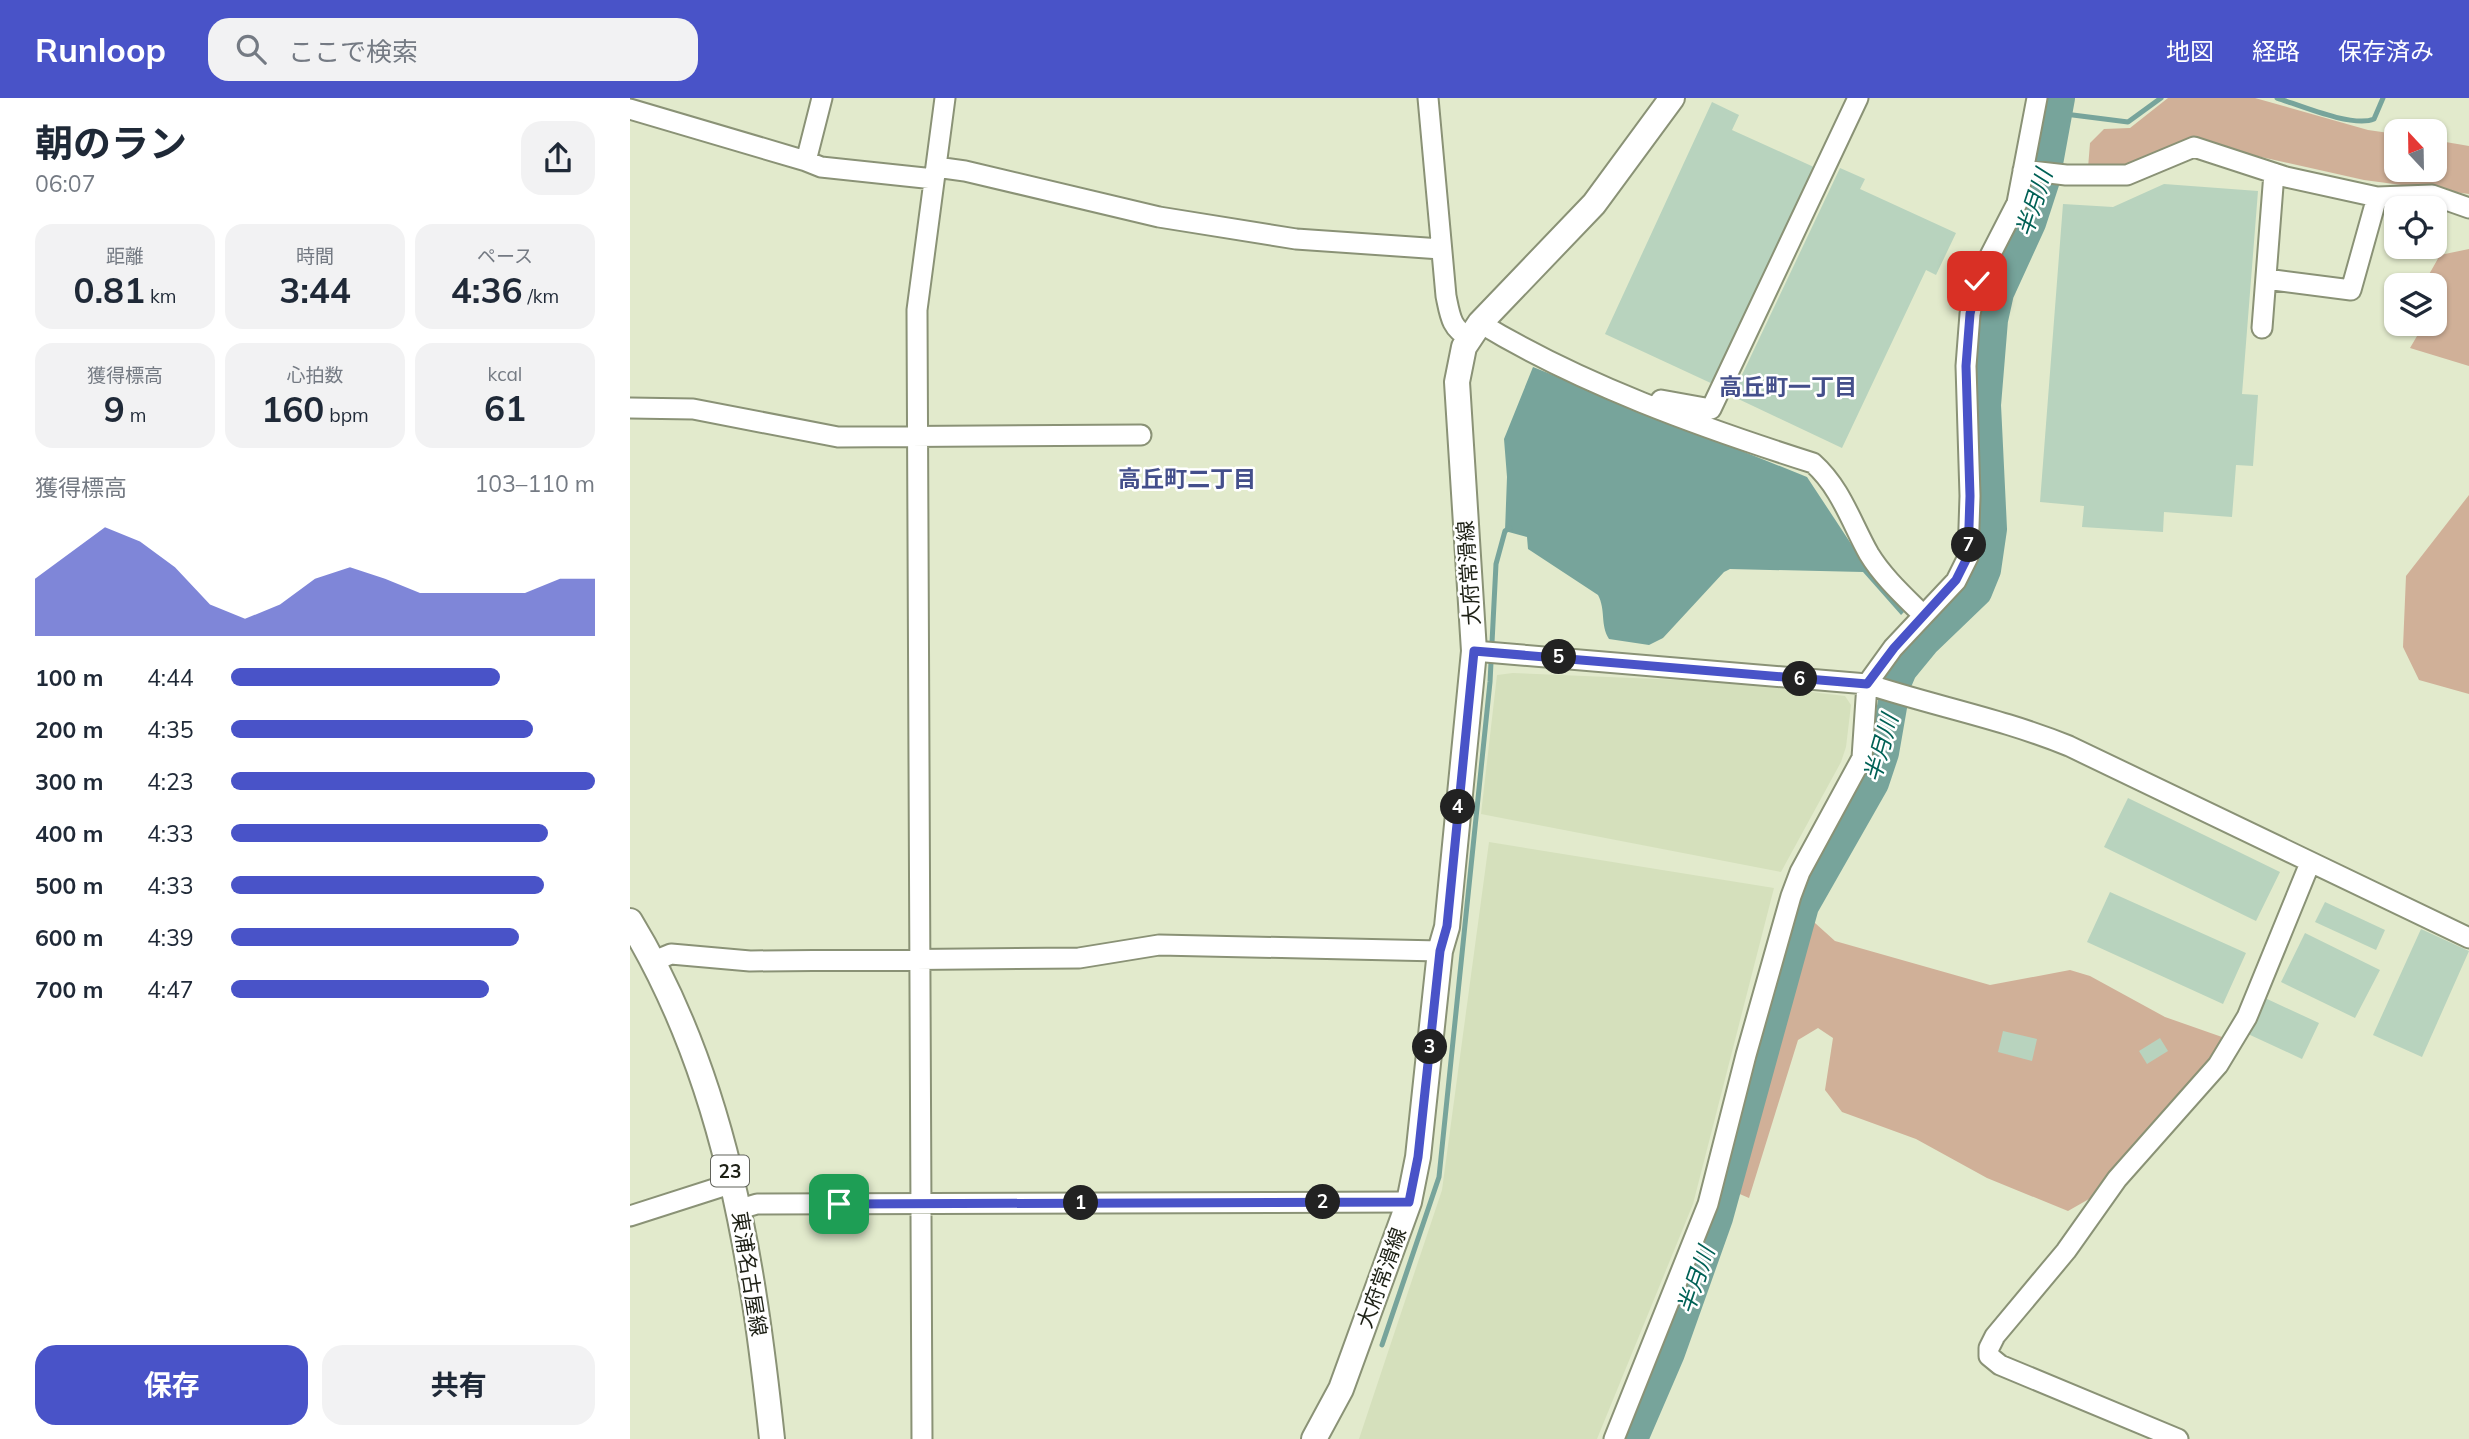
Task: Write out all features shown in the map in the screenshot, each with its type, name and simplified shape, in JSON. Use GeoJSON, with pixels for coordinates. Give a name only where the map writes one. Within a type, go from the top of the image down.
{"type":"FeatureCollection","features":[{"type":"Feature","properties":{"kind":"main road","name":"大府常滑線"},"geometry":{"type":"LineString","coordinates":[[1314,1439],[1341,1389],[1409,1202],[1418,1157],[1440,951],[1447,926],[1474,651],[1457,382],[1462,353],[1475,330],[1594,204],[1672,98]]}},
{"type":"Feature","properties":{"kind":"main road","name":"東浦名古屋線"},"geometry":{"type":"LineString","coordinates":[[630,920],[654,961],[704,1077],[740,1209],[749,1257],[772,1439]]}},
{"type":"Feature","properties":{"kind":"street"},"geometry":{"type":"LineString","coordinates":[[806,161],[822,98]]}},
{"type":"Feature","properties":{"kind":"street"},"geometry":{"type":"LineString","coordinates":[[922,1439],[917,310],[945,98]]}},
{"type":"Feature","properties":{"kind":"street"},"geometry":{"type":"LineString","coordinates":[[1428,98],[1446,296],[1452,323],[1459,332],[1475,330],[1734,438],[1813,463],[1825,474],[1850,512],[1870,554],[1885,576],[1923,615]]}},
{"type":"Feature","properties":{"kind":"street"},"geometry":{"type":"LineString","coordinates":[[1651,405],[1661,400],[1711,409],[1858,98]]}},
{"type":"Feature","properties":{"kind":"street"},"geometry":{"type":"LineString","coordinates":[[1614,1439],[1708,1205],[1746,1055],[1791,896],[1840,795],[1862,758],[1874,686],[1923,615],[1956,580],[1968,556],[1970,496],[1966,366],[1970,314],[1977,281],[2017,203],[2030,171],[2037,98]]}},
{"type":"Feature","properties":{"kind":"street"},"geometry":{"type":"LineString","coordinates":[[630,109],[821,167],[935,173],[965,171],[1159,217],[1296,239],[1441,249]]}},
{"type":"Feature","properties":{"kind":"street"},"geometry":{"type":"LineString","coordinates":[[2030,171],[2066,175],[2127,174],[2194,147],[2274,173],[2377,197],[2432,195],[2469,208]]}},
{"type":"Feature","properties":{"kind":"street"},"geometry":{"type":"LineString","coordinates":[[2262,328],[2274,173]]}},
{"type":"Feature","properties":{"kind":"street"},"geometry":{"type":"LineString","coordinates":[[2266,279],[2351,290],[2377,197]]}},
{"type":"Feature","properties":{"kind":"street"},"geometry":{"type":"LineString","coordinates":[[630,408],[694,409],[838,437],[1141,435]]}},
{"type":"Feature","properties":{"kind":"street"},"geometry":{"type":"LineString","coordinates":[[1474,651],[1874,686],[2031,730],[2469,938]]}},
{"type":"Feature","properties":{"kind":"street"},"geometry":{"type":"LineString","coordinates":[[2178,1439],[2000,1365],[1989,1356],[1989,1348],[1995,1336],[2066,1251],[2116,1179],[2218,1065],[2235,1040],[2265,977],[2311,863]]}},
{"type":"Feature","properties":{"kind":"street"},"geometry":{"type":"LineString","coordinates":[[654,961],[671,954],[750,961],[1079,958],[1158,945],[1440,951]]}},
{"type":"Feature","properties":{"kind":"street"},"geometry":{"type":"LineString","coordinates":[[630,1216],[733,1183]]}},
{"type":"Feature","properties":{"kind":"street"},"geometry":{"type":"LineString","coordinates":[[740,1209],[757,1204],[1409,1202]]}},
{"type":"Feature","properties":{"kind":"shaded area"},"geometry":{"type":"Polygon","coordinates":[[[2168,98],[2255,98],[2384,132],[2384,182],[2447,182],[2447,142],[2469,146],[2469,194],[2364,180],[2194,142],[2125,165],[2088,168],[2090,143],[2104,129],[2130,128],[2168,98]]]}},
{"type":"Feature","properties":{"kind":"shaded area"},"geometry":{"type":"Polygon","coordinates":[[[2469,249],[2469,366],[2410,348],[2417,336],[2447,336],[2447,273],[2430,273],[2438,259],[2447,259],[2447,254],[2469,249]]]}},
{"type":"Feature","properties":{"kind":"shaded area"},"geometry":{"type":"Polygon","coordinates":[[[2469,495],[2469,694],[2419,680],[2403,647],[2406,576],[2469,495]]]}},
{"type":"Feature","properties":{"kind":"shaded area"},"geometry":{"type":"Polygon","coordinates":[[[1513,673],[1728,682],[1845,696],[1851,705],[1846,747],[1841,762],[1781,872],[1481,814],[1497,675],[1513,673]]]}},
{"type":"Feature","properties":{"kind":"shaded area"},"geometry":{"type":"Polygon","coordinates":[[[1489,842],[1774,888],[1693,1204],[1597,1439],[1359,1439],[1442,1190],[1489,842]]]}},
{"type":"Feature","properties":{"kind":"shaded area"},"geometry":{"type":"Polygon","coordinates":[[[1805,914],[1835,941],[1990,985],[2070,970],[2090,976],[2165,1017],[2222,1037],[2214,1058],[2096,1195],[2068,1211],[1987,1178],[1916,1139],[1842,1112],[1825,1090],[1833,1038],[1818,1028],[1798,1040],[1749,1198],[1735,1192],[1805,914]]]}},
{"type":"Feature","properties":{"kind":"water"},"geometry":{"type":"Polygon","coordinates":[[[1533,367],[1807,477],[1867,568],[1904,612],[1901,615],[1863,572],[1730,569],[1724,572],[1663,638],[1649,645],[1609,639],[1598,595],[1528,549],[1527,537],[1505,531],[1507,477],[1504,439],[1533,367]]]}},
{"type":"Feature","properties":{"kind":"building"},"geometry":{"type":"Polygon","coordinates":[[[1712,102],[1739,115],[1732,130],[1816,168],[1715,385],[1605,334],[1712,102]]]}},
{"type":"Feature","properties":{"kind":"building"},"geometry":{"type":"Polygon","coordinates":[[[1840,168],[1865,179],[1860,189],[1956,233],[1936,275],[1926,270],[1842,448],[1732,396],[1840,168]]]}},
{"type":"Feature","properties":{"kind":"building"},"geometry":{"type":"Polygon","coordinates":[[[2164,184],[2258,191],[2242,394],[2258,395],[2253,466],[2236,465],[2232,517],[2164,512],[2163,532],[2082,527],[2084,506],[2040,502],[2063,204],[2113,207],[2164,184]]]}},
{"type":"Feature","properties":{"kind":"building"},"geometry":{"type":"Polygon","coordinates":[[[2128,798],[2280,872],[2256,921],[2104,847],[2128,798]]]}},
{"type":"Feature","properties":{"kind":"building"},"geometry":{"type":"Polygon","coordinates":[[[2110,892],[2246,953],[2223,1004],[2087,942],[2110,892]]]}},
{"type":"Feature","properties":{"kind":"building"},"geometry":{"type":"Polygon","coordinates":[[[2325,902],[2385,930],[2376,950],[2315,922],[2325,902]]]}},
{"type":"Feature","properties":{"kind":"building"},"geometry":{"type":"Polygon","coordinates":[[[2421,929],[2469,951],[2422,1057],[2373,1035],[2421,929]]]}},
{"type":"Feature","properties":{"kind":"building"},"geometry":{"type":"Polygon","coordinates":[[[2305,933],[2380,970],[2355,1018],[2281,982],[2305,933]]]}},
{"type":"Feature","properties":{"kind":"building"},"geometry":{"type":"Polygon","coordinates":[[[2265,998],[2319,1023],[2302,1059],[2248,1034],[2265,998]]]}},
{"type":"Feature","properties":{"kind":"building"},"geometry":{"type":"Polygon","coordinates":[[[2003,1031],[2037,1039],[2032,1061],[1998,1052],[2003,1031]]]}},
{"type":"Feature","properties":{"kind":"building"},"geometry":{"type":"Polygon","coordinates":[[[2160,1038],[2168,1051],[2147,1064],[2139,1051],[2160,1038]]]}},
{"type":"Feature","properties":{"kind":"waterway","name":"半月川"},"geometry":{"type":"LineString","coordinates":[[1633,1439],[1670,1353],[1718,1218],[1804,906],[1874,783],[1884,753],[1896,684],[1902,670],[1925,642],[1977,592],[1986,570],[1992,529],[1986,405],[1993,320],[1999,293],[2031,223],[2045,180],[2060,98]]}},
{"type":"Feature","properties":{"kind":"waterway"},"geometry":{"type":"LineString","coordinates":[[2057,113],[2128,122],[2161,98]]}},
{"type":"Feature","properties":{"kind":"waterway"},"geometry":{"type":"LineString","coordinates":[[2277,98],[2340,118],[2365,121],[2374,119],[2383,98]]}},
{"type":"Feature","properties":{"kind":"waterway"},"geometry":{"type":"LineString","coordinates":[[1382,1345],[1439,1177],[1490,682],[1496,564],[1505,531],[1510,528]]}},
{"type":"Feature","properties":{"kind":"district","name":"高丘町一丁目"},"geometry":{"type":"Point","coordinates":[1788,387]}},
{"type":"Feature","properties":{"kind":"district","name":"高丘町二丁目"},"geometry":{"type":"Point","coordinates":[1187,479]}},
{"type":"Feature","properties":{"kind":"route"},"geometry":{"type":"LineString","coordinates":[[839,1204],[1409,1202],[1418,1157],[1440,951],[1447,926],[1474,651],[1867,684],[1894,648],[1956,580],[1968,556],[1970,496],[1966,366],[1970,314],[1977,281]]}}]}
